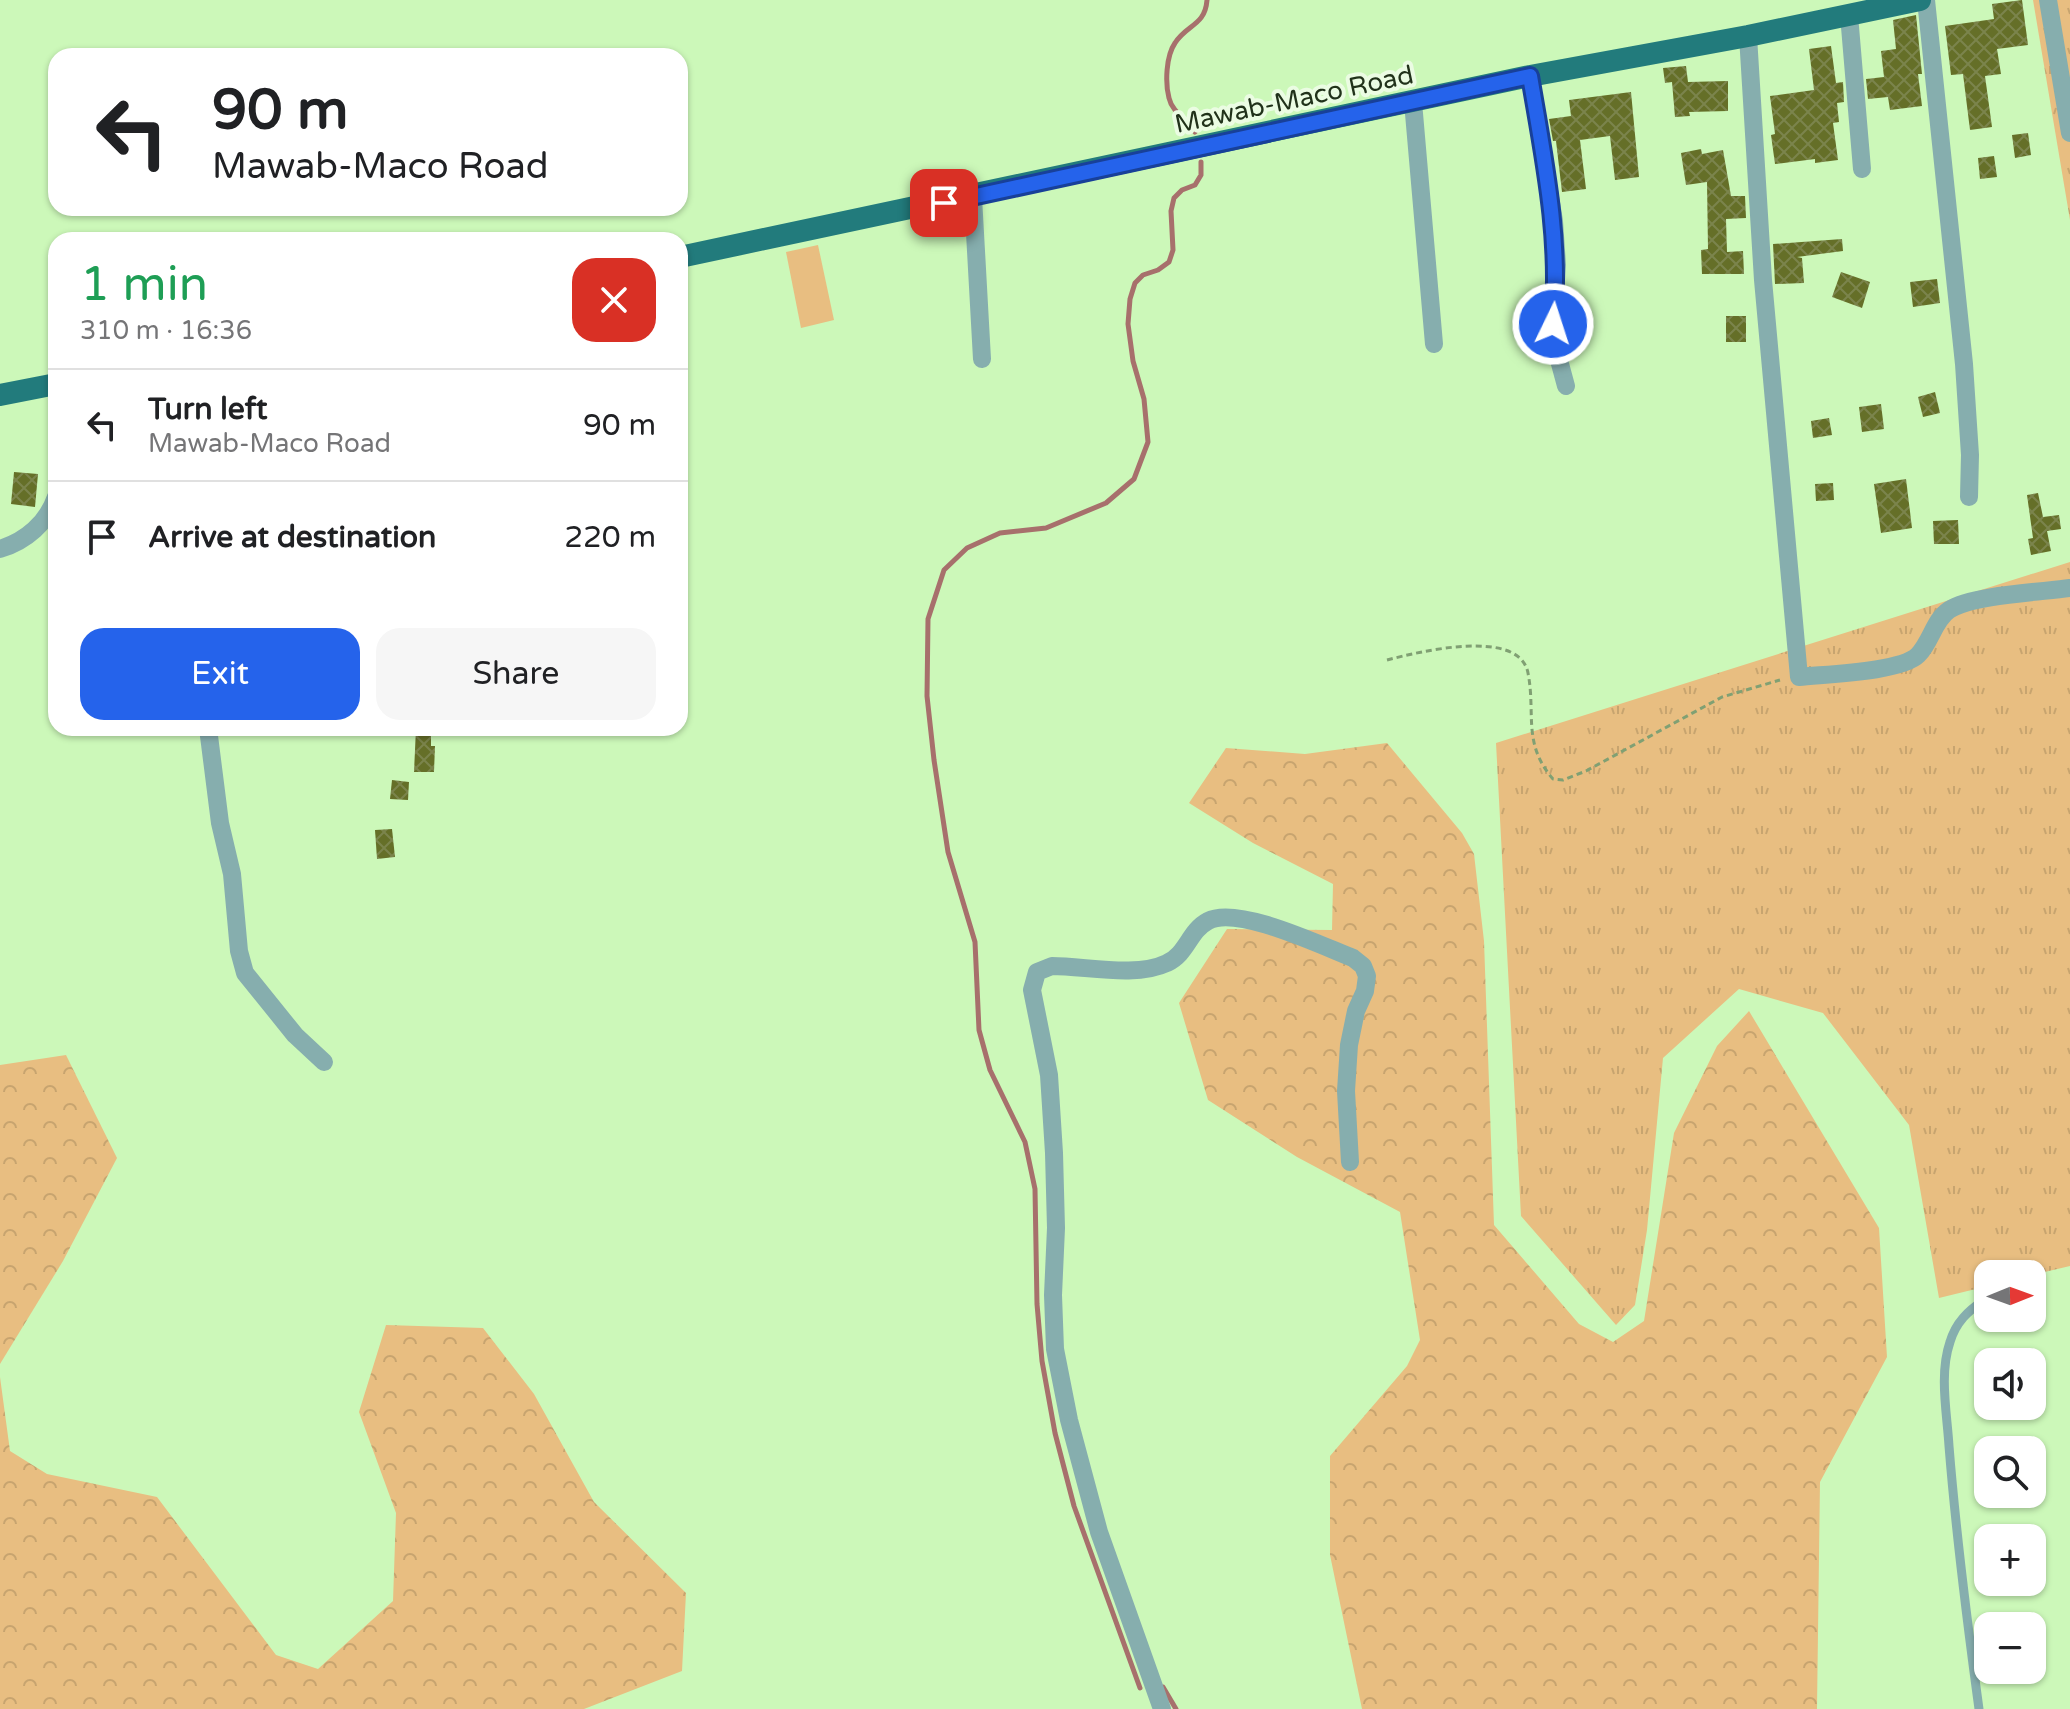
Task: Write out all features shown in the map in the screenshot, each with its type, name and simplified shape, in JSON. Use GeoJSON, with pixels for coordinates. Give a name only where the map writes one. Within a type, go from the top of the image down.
{"type":"FeatureCollection","features":[{"type":"Feature","properties":{"kind":"main road","name":"Mawab-Maco Road"},"geometry":{"type":"LineString","coordinates":[[688,255],[1530,76],[1923,0]]}},
{"type":"Feature","properties":{"kind":"main road"},"geometry":{"type":"LineString","coordinates":[[0,395],[48,386]]}},
{"type":"Feature","properties":{"kind":"street"},"geometry":{"type":"LineString","coordinates":[[1923,0],[1967,401],[1969,497]]}},
{"type":"Feature","properties":{"kind":"street"},"geometry":{"type":"LineString","coordinates":[[2048,0],[2070,133]]}},
{"type":"Feature","properties":{"kind":"street"},"geometry":{"type":"LineString","coordinates":[[1849,15],[1862,169]]}},
{"type":"Feature","properties":{"kind":"street"},"geometry":{"type":"LineString","coordinates":[[1748,36],[1763,280],[1799,677],[1896,666],[1912,661],[1926,647],[1938,623],[1949,610],[1995,598],[2070,588]]}},
{"type":"Feature","properties":{"kind":"street"},"geometry":{"type":"LineString","coordinates":[[1530,76],[1554,221],[1557,265],[1553,324],[1566,386]]}},
{"type":"Feature","properties":{"kind":"street"},"geometry":{"type":"LineString","coordinates":[[1413,102],[1434,344]]}},
{"type":"Feature","properties":{"kind":"street"},"geometry":{"type":"LineString","coordinates":[[973,197],[982,359]]}},
{"type":"Feature","properties":{"kind":"street"},"geometry":{"type":"LineString","coordinates":[[0,549],[35,531],[48,513]]}},
{"type":"Feature","properties":{"kind":"street"},"geometry":{"type":"LineString","coordinates":[[209,736],[220,823],[232,874],[239,951],[245,973],[295,1035],[324,1062]]}},
{"type":"Feature","properties":{"kind":"street"},"geometry":{"type":"LineString","coordinates":[[1162,1709],[1099,1532],[1069,1420],[1055,1349],[1054,1153],[1049,1075],[1032,990],[1037,972],[1052,966],[1149,969],[1168,963],[1184,951],[1193,932],[1209,920],[1226,916],[1250,919],[1353,958],[1363,966],[1367,976],[1349,1045],[1346,1091],[1350,1162]]}},
{"type":"Feature","properties":{"kind":"lane"},"geometry":{"type":"LineString","coordinates":[[1974,1307],[1966,1313],[1949,1344],[1945,1384],[1955,1518],[1979,1709]]}},
{"type":"Feature","properties":{"kind":"path"},"geometry":{"type":"LineString","coordinates":[[1387,660],[1447,647],[1508,650],[1523,661],[1528,671],[1530,731],[1537,754],[1553,779],[1563,780],[1586,771],[1722,697],[1773,681],[1799,677]]}},
{"type":"Feature","properties":{"kind":"green space"},"geometry":{"type":"Polygon","coordinates":[[[2033,0],[2070,0],[2070,220],[2033,0]]]}},
{"type":"Feature","properties":{"kind":"green space"},"geometry":{"type":"Polygon","coordinates":[[[818,245],[834,320],[801,328],[786,252],[818,245]]]}},
{"type":"Feature","properties":{"kind":"green space"},"geometry":{"type":"Polygon","coordinates":[[[2070,562],[2070,1266],[2046,1272],[2046,1260],[1974,1260],[1974,1289],[1939,1298],[1909,1125],[1823,1013],[1739,989],[1663,1058],[1647,1230],[1635,1305],[1616,1325],[1521,1216],[1496,743],[2070,562]]]}},
{"type":"Feature","properties":{"kind":"green space"},"geometry":{"type":"Polygon","coordinates":[[[1387,743],[1462,833],[1474,854],[1484,941],[1494,1225],[1579,1324],[1613,1342],[1644,1321],[1674,1133],[1717,1046],[1749,1011],[1879,1228],[1887,1357],[1820,1482],[1817,1709],[1362,1709],[1330,1555],[1330,1456],[1407,1366],[1420,1340],[1400,1212],[1297,1157],[1208,1100],[1179,1003],[1227,929],[1332,930],[1333,884],[1253,843],[1189,803],[1226,748],[1305,754],[1387,743]]]}},
{"type":"Feature","properties":{"kind":"green space"},"geometry":{"type":"Polygon","coordinates":[[[66,1055],[117,1158],[63,1261],[0,1364],[0,1065],[66,1055]]]}},
{"type":"Feature","properties":{"kind":"green space"},"geometry":{"type":"Polygon","coordinates":[[[386,1325],[483,1328],[534,1394],[594,1502],[686,1593],[682,1671],[584,1709],[0,1709],[0,1377],[10,1451],[47,1474],[157,1497],[276,1655],[318,1669],[393,1601],[396,1513],[359,1412],[386,1325]]]}},
{"type":"Feature","properties":{"kind":"building"},"geometry":{"type":"Polygon","coordinates":[[[2022,0],[2028,45],[1997,49],[2001,74],[1985,76],[1992,127],[1970,130],[1963,74],[1951,75],[1945,26],[1994,19],[1992,4],[2022,0]]]}},
{"type":"Feature","properties":{"kind":"building"},"geometry":{"type":"Polygon","coordinates":[[[1916,15],[1922,106],[1890,110],[1888,97],[1868,99],[1866,79],[1884,77],[1881,51],[1896,49],[1893,20],[1916,15]]]}},
{"type":"Feature","properties":{"kind":"building"},"geometry":{"type":"Polygon","coordinates":[[[1831,46],[1836,83],[1843,82],[1844,102],[1837,103],[1839,122],[1833,123],[1838,160],[1815,163],[1815,159],[1775,164],[1770,96],[1814,90],[1809,49],[1831,46]]]}},
{"type":"Feature","properties":{"kind":"building"},"geometry":{"type":"Polygon","coordinates":[[[1686,66],[1688,82],[1728,81],[1728,111],[1689,112],[1690,116],[1675,117],[1672,82],[1665,83],[1663,68],[1686,66]]]}},
{"type":"Feature","properties":{"kind":"building"},"geometry":{"type":"Polygon","coordinates":[[[1631,92],[1639,177],[1615,180],[1610,136],[1580,140],[1586,189],[1562,192],[1556,141],[1553,141],[1549,119],[1571,116],[1569,100],[1631,92]]]}},
{"type":"Feature","properties":{"kind":"building"},"geometry":{"type":"Polygon","coordinates":[[[2028,133],[2031,155],[2015,158],[2012,135],[2028,133]]]}},
{"type":"Feature","properties":{"kind":"building"},"geometry":{"type":"Polygon","coordinates":[[[1701,149],[1702,154],[1723,150],[1731,196],[1745,196],[1746,218],[1726,219],[1727,252],[1743,251],[1744,274],[1702,274],[1701,250],[1708,249],[1707,182],[1686,185],[1681,153],[1701,149]]]}},
{"type":"Feature","properties":{"kind":"building"},"geometry":{"type":"Polygon","coordinates":[[[1994,156],[1997,177],[1980,179],[1978,158],[1994,156]]]}},
{"type":"Feature","properties":{"kind":"building"},"geometry":{"type":"Polygon","coordinates":[[[1842,239],[1843,251],[1797,257],[1802,258],[1804,283],[1775,284],[1773,244],[1842,239]]]}},
{"type":"Feature","properties":{"kind":"building"},"geometry":{"type":"Polygon","coordinates":[[[1841,272],[1870,282],[1862,308],[1832,297],[1841,272]]]}},
{"type":"Feature","properties":{"kind":"building"},"geometry":{"type":"Polygon","coordinates":[[[1937,279],[1940,303],[1913,307],[1910,282],[1937,279]]]}},
{"type":"Feature","properties":{"kind":"building"},"geometry":{"type":"Polygon","coordinates":[[[1726,316],[1746,316],[1746,342],[1726,342],[1726,316]]]}},
{"type":"Feature","properties":{"kind":"building"},"geometry":{"type":"Polygon","coordinates":[[[1935,392],[1940,413],[1923,417],[1918,397],[1935,392]]]}},
{"type":"Feature","properties":{"kind":"building"},"geometry":{"type":"Polygon","coordinates":[[[1881,404],[1884,429],[1862,432],[1859,407],[1881,404]]]}},
{"type":"Feature","properties":{"kind":"building"},"geometry":{"type":"Polygon","coordinates":[[[1829,418],[1832,435],[1813,438],[1811,421],[1829,418]]]}},
{"type":"Feature","properties":{"kind":"building"},"geometry":{"type":"Polygon","coordinates":[[[14,472],[38,474],[35,507],[11,504],[14,472]]]}},
{"type":"Feature","properties":{"kind":"building"},"geometry":{"type":"Polygon","coordinates":[[[1906,479],[1912,528],[1881,533],[1874,484],[1906,479]]]}},
{"type":"Feature","properties":{"kind":"building"},"geometry":{"type":"Polygon","coordinates":[[[1833,483],[1834,500],[1816,501],[1815,484],[1833,483]]]}},
{"type":"Feature","properties":{"kind":"building"},"geometry":{"type":"Polygon","coordinates":[[[2038,493],[2043,517],[2059,515],[2061,529],[2047,531],[2051,551],[2031,555],[2028,539],[2033,538],[2027,495],[2038,493]]]}},
{"type":"Feature","properties":{"kind":"building"},"geometry":{"type":"Polygon","coordinates":[[[1958,520],[1959,544],[1934,544],[1933,521],[1958,520]]]}},
{"type":"Feature","properties":{"kind":"building"},"geometry":{"type":"Polygon","coordinates":[[[416,736],[431,736],[431,746],[435,746],[434,772],[414,772],[416,736]]]}},
{"type":"Feature","properties":{"kind":"building"},"geometry":{"type":"Polygon","coordinates":[[[392,780],[409,782],[408,800],[390,799],[392,780]]]}},
{"type":"Feature","properties":{"kind":"building"},"geometry":{"type":"Polygon","coordinates":[[[392,829],[395,857],[377,859],[375,830],[392,829]]]}},
{"type":"Feature","properties":{"kind":"waterway"},"geometry":{"type":"LineString","coordinates":[[1195,132],[1171,103],[1167,70],[1175,43],[1203,15],[1207,0]]}},
{"type":"Feature","properties":{"kind":"waterway"},"geometry":{"type":"LineString","coordinates":[[1140,1688],[1074,1506],[1055,1433],[1042,1361],[1037,1304],[1035,1189],[1025,1142],[990,1070],[979,1030],[975,942],[948,852],[934,760],[927,696],[928,619],[944,570],[967,548],[1000,533],[1046,528],[1106,503],[1134,479],[1148,442],[1144,399],[1133,361],[1128,324],[1130,299],[1135,283],[1143,275],[1169,262],[1173,250],[1171,211],[1174,198],[1182,190],[1195,185],[1201,175],[1201,162]]}},
{"type":"Feature","properties":{"kind":"waterway"},"geometry":{"type":"LineString","coordinates":[[1163,1687],[1176,1709]]}},
{"type":"Feature","properties":{"kind":"route"},"geometry":{"type":"LineString","coordinates":[[944,203],[1530,76],[1554,221],[1557,265],[1553,324]]}}]}
